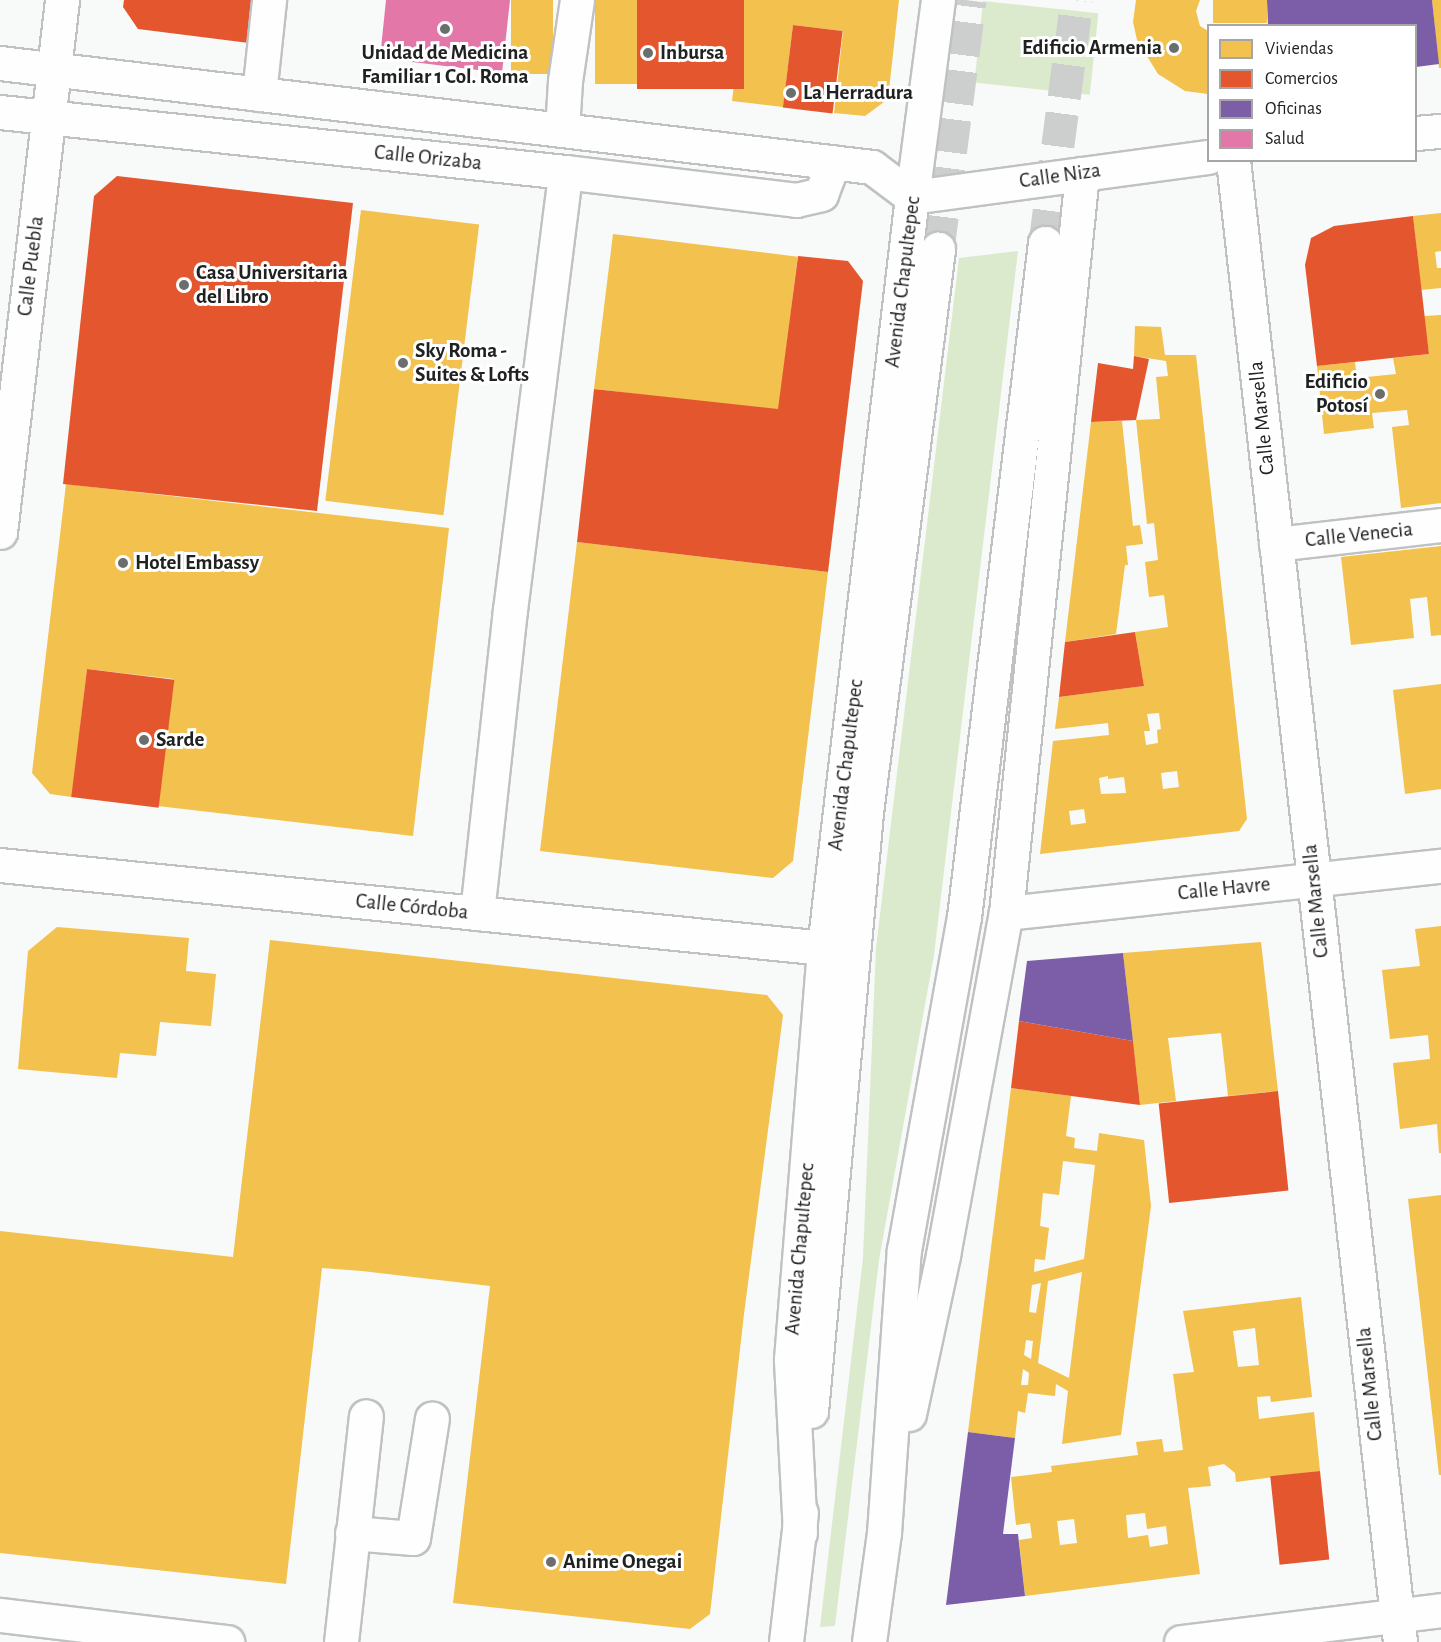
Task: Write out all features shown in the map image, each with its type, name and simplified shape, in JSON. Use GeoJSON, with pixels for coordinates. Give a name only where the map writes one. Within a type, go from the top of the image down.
{"type":"FeatureCollection","features":[{"type":"Feature","properties":{"kind":"street","name":"Calle Puebla"},"geometry":{"type":"LineString","coordinates":[[0,532],[62,0]]}},
{"type":"Feature","properties":{"kind":"street"},"geometry":{"type":"LineString","coordinates":[[259,94],[269,0]]}},
{"type":"Feature","properties":{"kind":"street"},"geometry":{"type":"LineString","coordinates":[[562,130],[565,81],[578,0]]}},
{"type":"Feature","properties":{"kind":"street","name":"Avenida Chapultepec"},"geometry":{"type":"LineString","coordinates":[[800,1533],[792,1359],[824,948],[912,196],[938,0]]}},
{"type":"Feature","properties":{"kind":"street","name":"Calle Orizaba"},"geometry":{"type":"LineString","coordinates":[[0,63],[872,167],[912,196]]}},
{"type":"Feature","properties":{"kind":"street","name":"Calle Orizaba"},"geometry":{"type":"LineString","coordinates":[[0,112],[565,172],[796,200],[821,194],[833,162]]}},
{"type":"Feature","properties":{"kind":"street"},"geometry":{"type":"LineString","coordinates":[[1417,134],[1441,131]]}},
{"type":"Feature","properties":{"kind":"street","name":"Calle Niza"},"geometry":{"type":"LineString","coordinates":[[912,196],[1207,157]]}},
{"type":"Feature","properties":{"kind":"street","name":"Calle Marsella"},"geometry":{"type":"LineString","coordinates":[[1233,162],[1398,1629]]}},
{"type":"Feature","properties":{"kind":"street"},"geometry":{"type":"LineString","coordinates":[[477,913],[510,610],[565,172]]}},
{"type":"Feature","properties":{"kind":"street"},"geometry":{"type":"LineString","coordinates":[[884,1533],[943,1256],[1006,913],[1083,174]]}},
{"type":"Feature","properties":{"kind":"street"},"geometry":{"type":"LineString","coordinates":[[869,1642],[884,1533],[904,1250],[964,917],[1045,243]]}},
{"type":"Feature","properties":{"kind":"street","name":"Avenida Chapultepec"},"geometry":{"type":"LineString","coordinates":[[786,1642],[800,1533],[866,812],[938,249]]}},
{"type":"Feature","properties":{"kind":"street","name":"Calle Venecia"},"geometry":{"type":"LineString","coordinates":[[1276,544],[1441,525]]}},
{"type":"Feature","properties":{"kind":"street","name":"Calle Córdoba"},"geometry":{"type":"LineString","coordinates":[[0,865],[824,948]]}},
{"type":"Feature","properties":{"kind":"street","name":"Calle Havre"},"geometry":{"type":"LineString","coordinates":[[1006,913],[1441,866]]}},
{"type":"Feature","properties":{"kind":"street"},"geometry":{"type":"LineString","coordinates":[[341,1642],[366,1416]]}},
{"type":"Feature","properties":{"kind":"street"},"geometry":{"type":"LineString","coordinates":[[352,1533],[413,1538],[432,1418]]}},
{"type":"Feature","properties":{"kind":"street"},"geometry":{"type":"LineString","coordinates":[[1180,1642],[1398,1629],[1441,1610]]}},
{"type":"Feature","properties":{"kind":"street"},"geometry":{"type":"LineString","coordinates":[[0,1616],[227,1642]]}},
{"type":"Feature","properties":{"kind":"green space"},"geometry":{"type":"Polygon","coordinates":[[[983,1],[1098,13],[1090,95],[974,83],[983,1]]]}},
{"type":"Feature","properties":{"kind":"green space"},"geometry":{"type":"Polygon","coordinates":[[[1018,251],[934,955],[879,1260],[835,1626],[820,1627],[863,1258],[876,948],[959,258],[1018,251]]]}},
{"type":"Feature","properties":{"kind":"building: Viviendas"},"geometry":{"type":"Polygon","coordinates":[[[511,0],[553,0],[553,74],[511,74],[511,0]]]}},
{"type":"Feature","properties":{"kind":"building: Viviendas"},"geometry":{"type":"Polygon","coordinates":[[[595,0],[637,0],[637,84],[595,84],[595,0]]]}},
{"type":"Feature","properties":{"kind":"building: Viviendas"},"geometry":{"type":"Polygon","coordinates":[[[744,0],[899,0],[888,99],[865,116],[834,113],[843,31],[793,25],[783,107],[732,101],[744,0]]]}},
{"type":"Feature","properties":{"kind":"building: Viviendas","name":"Edificio Armenia"},"geometry":{"type":"Polygon","coordinates":[[[1136,0],[1200,0],[1196,11],[1200,26],[1207,30],[1207,94],[1185,91],[1158,74],[1137,40],[1133,22],[1136,0]]]}},
{"type":"Feature","properties":{"kind":"building: Viviendas","name":"Edificio Armenia"},"geometry":{"type":"Polygon","coordinates":[[[1213,0],[1267,0],[1267,23],[1213,23],[1213,0]]]}},
{"type":"Feature","properties":{"kind":"building: Viviendas"},"geometry":{"type":"Polygon","coordinates":[[[1432,0],[1441,0],[1441,68],[1439,68],[1432,0]]]}},
{"type":"Feature","properties":{"kind":"building: Viviendas","name":"Sky Roma - Suites & Lofts"},"geometry":{"type":"Polygon","coordinates":[[[361,210],[479,225],[443,515],[325,501],[361,210]]]}},
{"type":"Feature","properties":{"kind":"building: Viviendas"},"geometry":{"type":"Polygon","coordinates":[[[1441,213],[1441,251],[1435,252],[1437,268],[1441,268],[1441,288],[1421,290],[1413,216],[1441,213]]]}},
{"type":"Feature","properties":{"kind":"building: Viviendas"},"geometry":{"type":"Polygon","coordinates":[[[613,234],[798,257],[779,412],[594,389],[613,234]]]}},
{"type":"Feature","properties":{"kind":"building: Viviendas","name":"Edificio Potosí"},"geometry":{"type":"Polygon","coordinates":[[[1441,315],[1441,503],[1401,508],[1392,427],[1409,425],[1407,410],[1372,413],[1374,428],[1324,434],[1317,366],[1355,362],[1357,378],[1396,374],[1393,358],[1429,354],[1424,316],[1441,315]]]}},
{"type":"Feature","properties":{"kind":"building: Viviendas"},"geometry":{"type":"Polygon","coordinates":[[[1135,326],[1161,327],[1165,355],[1196,355],[1247,819],[1239,831],[1040,854],[1053,741],[1109,735],[1108,723],[1055,729],[1059,697],[1144,686],[1135,632],[1168,627],[1164,595],[1149,597],[1145,562],[1158,560],[1154,523],[1147,524],[1136,420],[1160,419],[1156,377],[1168,376],[1166,361],[1134,356],[1135,326]],[[1159,713],[1147,714],[1150,731],[1144,731],[1146,745],[1158,743],[1157,730],[1161,729],[1159,713]],[[1177,771],[1161,773],[1163,789],[1179,787],[1177,771]],[[1124,777],[1099,778],[1101,794],[1126,793],[1124,777]],[[1084,809],[1069,811],[1071,825],[1086,823],[1084,809]]]}},
{"type":"Feature","properties":{"kind":"building: Viviendas"},"geometry":{"type":"Polygon","coordinates":[[[1122,421],[1133,526],[1140,525],[1143,544],[1126,546],[1128,565],[1125,565],[1116,634],[1065,642],[1091,422],[1122,421]]]}},
{"type":"Feature","properties":{"kind":"building: Viviendas"},"geometry":{"type":"Polygon","coordinates":[[[66,484],[449,528],[413,836],[158,806],[174,679],[87,669],[72,797],[50,794],[32,773],[66,484]]]}},
{"type":"Feature","properties":{"kind":"building: Viviendas"},"geometry":{"type":"Polygon","coordinates":[[[577,542],[828,572],[793,861],[773,878],[540,851],[577,542]]]}},
{"type":"Feature","properties":{"kind":"building: Viviendas"},"geometry":{"type":"Polygon","coordinates":[[[1441,546],[1441,635],[1431,636],[1427,597],[1410,599],[1414,638],[1351,645],[1341,557],[1441,546]]]}},
{"type":"Feature","properties":{"kind":"building: Viviendas"},"geometry":{"type":"Polygon","coordinates":[[[1441,684],[1441,789],[1405,794],[1393,690],[1441,684]]]}},
{"type":"Feature","properties":{"kind":"building: Viviendas"},"geometry":{"type":"Polygon","coordinates":[[[1441,926],[1441,1153],[1439,1153],[1437,1124],[1400,1129],[1393,1063],[1430,1059],[1428,1035],[1390,1039],[1382,970],[1420,966],[1415,929],[1441,926]]]}},
{"type":"Feature","properties":{"kind":"building: Viviendas"},"geometry":{"type":"Polygon","coordinates":[[[57,927],[189,938],[186,971],[216,974],[211,1026],[160,1022],[156,1056],[120,1053],[117,1078],[18,1069],[28,951],[57,927]]]}},
{"type":"Feature","properties":{"kind":"building: Viviendas"},"geometry":{"type":"Polygon","coordinates":[[[270,940],[767,995],[783,1015],[744,1314],[710,1614],[690,1629],[453,1603],[490,1286],[362,1271],[322,1268],[286,1584],[0,1553],[0,1231],[233,1257],[270,940]]]}},
{"type":"Feature","properties":{"kind":"building: Viviendas"},"geometry":{"type":"Polygon","coordinates":[[[1261,942],[1278,1091],[1228,1096],[1221,1033],[1168,1038],[1176,1101],[1140,1105],[1123,953],[1261,942]]]}},
{"type":"Feature","properties":{"kind":"building: Viviendas"},"geometry":{"type":"Polygon","coordinates":[[[1011,1088],[1071,1096],[1066,1136],[1075,1138],[1074,1148],[1097,1151],[1099,1133],[1144,1140],[1151,1206],[1121,1435],[1062,1444],[1068,1391],[1056,1384],[1055,1396],[1028,1393],[1025,1413],[1018,1411],[1015,1438],[968,1432],[1011,1088]],[[1063,1161],[1059,1195],[1043,1193],[1040,1226],[1049,1228],[1045,1260],[1035,1259],[1034,1272],[1084,1259],[1095,1165],[1063,1161]],[[1082,1272],[1048,1281],[1038,1363],[1069,1378],[1082,1272]],[[1041,1283],[1032,1285],[1029,1312],[1036,1313],[1041,1283]],[[1026,1340],[1024,1355],[1031,1359],[1033,1341],[1026,1340]],[[1023,1369],[1021,1385],[1028,1385],[1029,1373],[1023,1369]]]}},
{"type":"Feature","properties":{"kind":"building: Viviendas"},"geometry":{"type":"Polygon","coordinates":[[[1441,1195],[1441,1475],[1439,1475],[1408,1199],[1441,1195]]]}},
{"type":"Feature","properties":{"kind":"building: Viviendas"},"geometry":{"type":"Polygon","coordinates":[[[1301,1297],[1312,1397],[1271,1402],[1270,1396],[1257,1397],[1259,1419],[1314,1412],[1320,1471],[1236,1482],[1235,1473],[1224,1464],[1208,1467],[1211,1486],[1188,1488],[1200,1574],[1025,1596],[1019,1540],[1032,1538],[1030,1523],[1016,1525],[1011,1477],[1052,1472],[1051,1466],[1138,1455],[1136,1442],[1162,1439],[1164,1452],[1183,1450],[1173,1374],[1194,1372],[1183,1311],[1301,1297]],[[1255,1328],[1233,1331],[1238,1367],[1259,1365],[1255,1328]],[[1145,1513],[1126,1515],[1128,1538],[1148,1535],[1150,1547],[1168,1544],[1166,1526],[1147,1529],[1145,1513]],[[1074,1519],[1057,1521],[1060,1545],[1077,1543],[1074,1519]]]}},
{"type":"Feature","properties":{"kind":"building: Comercios"},"geometry":{"type":"Polygon","coordinates":[[[124,0],[253,0],[249,43],[138,29],[123,7],[124,0]]]}},
{"type":"Feature","properties":{"kind":"building: Comercios"},"geometry":{"type":"Polygon","coordinates":[[[637,0],[744,0],[744,89],[637,89],[637,0]]]}},
{"type":"Feature","properties":{"kind":"building: Comercios"},"geometry":{"type":"Polygon","coordinates":[[[793,25],[843,31],[833,113],[783,107],[793,25]]]}},
{"type":"Feature","properties":{"kind":"building: Comercios"},"geometry":{"type":"Polygon","coordinates":[[[117,176],[353,203],[317,511],[63,484],[94,196],[117,176]]]}},
{"type":"Feature","properties":{"kind":"building: Comercios"},"geometry":{"type":"Polygon","coordinates":[[[1413,216],[1429,354],[1317,366],[1305,265],[1311,238],[1334,226],[1413,216]]]}},
{"type":"Feature","properties":{"kind":"building: Comercios"},"geometry":{"type":"Polygon","coordinates":[[[798,256],[848,261],[863,281],[828,572],[577,542],[594,389],[778,409],[798,256]]]}},
{"type":"Feature","properties":{"kind":"building: Comercios"},"geometry":{"type":"Polygon","coordinates":[[[1134,356],[1149,359],[1136,420],[1091,422],[1098,363],[1133,369],[1134,356]]]}},
{"type":"Feature","properties":{"kind":"building: Comercios"},"geometry":{"type":"Polygon","coordinates":[[[1135,632],[1144,686],[1059,697],[1065,642],[1135,632]]]}},
{"type":"Feature","properties":{"kind":"building: Comercios"},"geometry":{"type":"Polygon","coordinates":[[[87,669],[174,680],[159,808],[71,797],[87,669]]]}},
{"type":"Feature","properties":{"kind":"building: Comercios"},"geometry":{"type":"Polygon","coordinates":[[[1019,1021],[1133,1041],[1140,1105],[1011,1088],[1019,1021]]]}},
{"type":"Feature","properties":{"kind":"building: Comercios"},"geometry":{"type":"Polygon","coordinates":[[[1278,1091],[1288,1190],[1169,1203],[1159,1104],[1278,1091]]]}},
{"type":"Feature","properties":{"kind":"building: Comercios"},"geometry":{"type":"Polygon","coordinates":[[[1320,1471],[1329,1560],[1280,1565],[1270,1476],[1320,1471]]]}},
{"type":"Feature","properties":{"kind":"building: Oficinas"},"geometry":{"type":"Polygon","coordinates":[[[1267,0],[1432,0],[1439,64],[1417,67],[1417,24],[1268,24],[1267,0]]]}},
{"type":"Feature","properties":{"kind":"building: Oficinas"},"geometry":{"type":"Polygon","coordinates":[[[1123,953],[1133,1041],[1019,1021],[1027,961],[1123,953]]]}},
{"type":"Feature","properties":{"kind":"building: Oficinas"},"geometry":{"type":"Polygon","coordinates":[[[968,1432],[1015,1438],[1003,1534],[1018,1534],[1025,1596],[946,1605],[968,1432]]]}},
{"type":"Feature","properties":{"kind":"building: Salud","name":"Unidad de Medicina Familiar 1 Col. Roma"},"geometry":{"type":"Polygon","coordinates":[[[386,0],[510,0],[502,73],[380,58],[386,0]]]}},
{"type":"Feature","properties":{"kind":"tunnel"},"geometry":{"type":"LineString","coordinates":[[938,249],[970,0]]}},
{"type":"Feature","properties":{"kind":"tunnel"},"geometry":{"type":"LineString","coordinates":[[1045,243],[1077,0]]}},
{"type":"Feature","properties":{"kind":"place","name":"Unidad de Medicina Familiar 1 Col. Roma"},"geometry":{"type":"Point","coordinates":[445,29]}},
{"type":"Feature","properties":{"kind":"place","name":"Edificio Armenia"},"geometry":{"type":"Point","coordinates":[1174,48]}},
{"type":"Feature","properties":{"kind":"place","name":"Inbursa"},"geometry":{"type":"Point","coordinates":[648,53]}},
{"type":"Feature","properties":{"kind":"place","name":"La Herradura"},"geometry":{"type":"Point","coordinates":[791,93]}},
{"type":"Feature","properties":{"kind":"place","name":"Casa Universitaria del Libro"},"geometry":{"type":"Point","coordinates":[184,285]}},
{"type":"Feature","properties":{"kind":"place","name":"Sky Roma - Suites & Lofts"},"geometry":{"type":"Point","coordinates":[403,363]}},
{"type":"Feature","properties":{"kind":"place","name":"Edificio Potosí"},"geometry":{"type":"Point","coordinates":[1380,394]}},
{"type":"Feature","properties":{"kind":"place","name":"Hotel Embassy"},"geometry":{"type":"Point","coordinates":[123,563]}},
{"type":"Feature","properties":{"kind":"place","name":"Sarde"},"geometry":{"type":"Point","coordinates":[144,740]}},
{"type":"Feature","properties":{"kind":"place","name":"Anime Onegai"},"geometry":{"type":"Point","coordinates":[551,1562]}}]}
